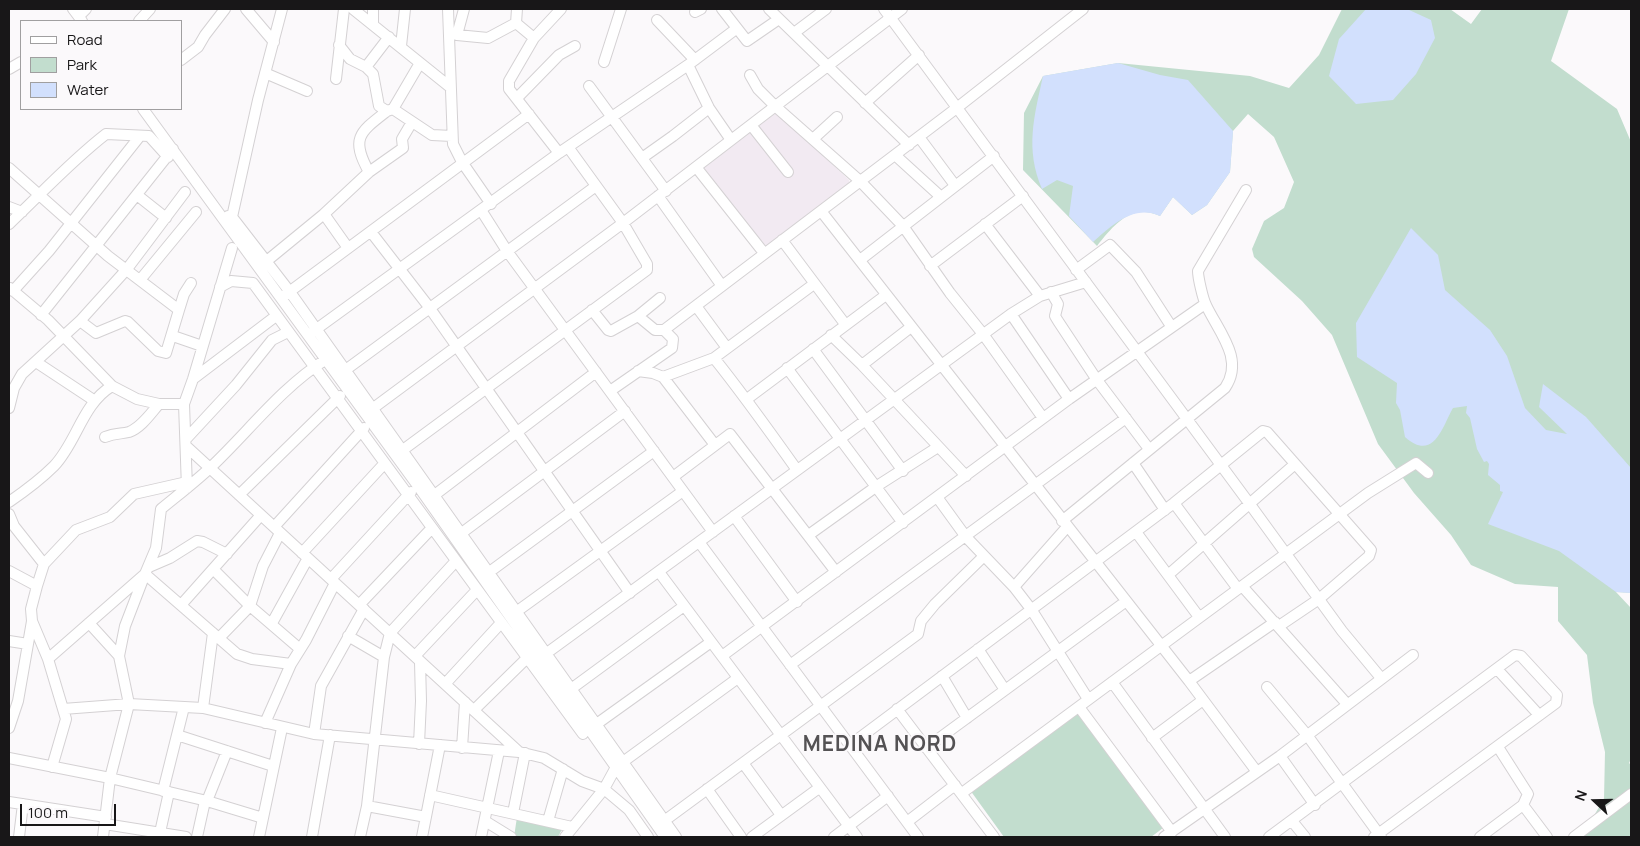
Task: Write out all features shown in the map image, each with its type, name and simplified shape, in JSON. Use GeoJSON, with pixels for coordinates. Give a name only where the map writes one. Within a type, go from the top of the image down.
{"type":"FeatureCollection","features":[{"type":"Feature","properties":{"kind":"street"},"geometry":{"type":"LineString","coordinates":[[182,59],[198,47],[225,9]]}},
{"type":"Feature","properties":{"kind":"street"},"geometry":{"type":"LineString","coordinates":[[246,9],[274,42]]}},
{"type":"Feature","properties":{"kind":"street"},"geometry":{"type":"LineString","coordinates":[[232,217],[282,9]]}},
{"type":"Feature","properties":{"kind":"street"},"geometry":{"type":"LineString","coordinates":[[336,79],[344,9]]}},
{"type":"Feature","properties":{"kind":"street"},"geometry":{"type":"LineString","coordinates":[[353,9],[450,87]]}},
{"type":"Feature","properties":{"kind":"street"},"geometry":{"type":"LineString","coordinates":[[373,9],[373,24]]}},
{"type":"Feature","properties":{"kind":"street"},"geometry":{"type":"LineString","coordinates":[[401,46],[406,9]]}},
{"type":"Feature","properties":{"kind":"street"},"geometry":{"type":"LineString","coordinates":[[448,9],[454,34]]}},
{"type":"Feature","properties":{"kind":"street"},"geometry":{"type":"LineString","coordinates":[[464,9],[454,34],[450,87],[452,136],[456,151],[462,162],[491,204]]}},
{"type":"Feature","properties":{"kind":"street"},"geometry":{"type":"LineString","coordinates":[[516,23],[517,9]]}},
{"type":"Feature","properties":{"kind":"street"},"geometry":{"type":"LineString","coordinates":[[399,453],[647,270],[647,264],[623,223],[596,186],[529,114],[510,89],[509,81],[534,38],[561,9]]}},
{"type":"Feature","properties":{"kind":"street"},"geometry":{"type":"LineString","coordinates":[[604,62],[621,9]]}},
{"type":"Feature","properties":{"kind":"street"},"geometry":{"type":"LineString","coordinates":[[769,9],[908,145]]}},
{"type":"Feature","properties":{"kind":"street"},"geometry":{"type":"LineString","coordinates":[[794,33],[826,9]]}},
{"type":"Feature","properties":{"kind":"street"},"geometry":{"type":"LineString","coordinates":[[884,9],[958,107],[1347,638],[1382,678]]}},
{"type":"Feature","properties":{"kind":"street"},"geometry":{"type":"LineString","coordinates":[[203,708],[216,636],[250,606],[277,530],[360,432],[369,415],[455,346],[623,223],[902,9]]}},
{"type":"Feature","properties":{"kind":"street"},"geometry":{"type":"LineString","coordinates":[[638,316],[654,330],[664,330],[919,137],[1082,9]]}},
{"type":"Feature","properties":{"kind":"street"},"geometry":{"type":"LineString","coordinates":[[140,20],[148,10]]}},
{"type":"Feature","properties":{"kind":"street"},"geometry":{"type":"LineString","coordinates":[[727,10],[736,29],[747,42],[779,19]]}},
{"type":"Feature","properties":{"kind":"street"},"geometry":{"type":"LineString","coordinates":[[657,20],[692,63],[709,108],[731,140]]}},
{"type":"Feature","properties":{"kind":"street"},"geometry":{"type":"LineString","coordinates":[[454,34],[488,38],[516,23]]}},
{"type":"Feature","properties":{"kind":"street"},"geometry":{"type":"LineString","coordinates":[[516,23],[534,38]]}},
{"type":"Feature","properties":{"kind":"street"},"geometry":{"type":"LineString","coordinates":[[312,332],[563,150],[692,63],[736,29]]}},
{"type":"Feature","properties":{"kind":"street"},"geometry":{"type":"LineString","coordinates":[[366,67],[389,37]]}},
{"type":"Feature","properties":{"kind":"street"},"geometry":{"type":"LineString","coordinates":[[339,45],[350,60],[366,67],[374,79],[378,105],[432,134],[452,136]]}},
{"type":"Feature","properties":{"kind":"street"},"geometry":{"type":"LineString","coordinates":[[517,98],[564,51],[575,46]]}},
{"type":"Feature","properties":{"kind":"street"},"geometry":{"type":"LineString","coordinates":[[865,103],[919,55]]}},
{"type":"Feature","properties":{"kind":"street"},"geometry":{"type":"LineString","coordinates":[[369,172],[359,150],[359,138],[362,130],[390,110],[420,62]]}},
{"type":"Feature","properties":{"kind":"street"},"geometry":{"type":"LineString","coordinates":[[9,69],[20,63]]}},
{"type":"Feature","properties":{"kind":"street"},"geometry":{"type":"LineString","coordinates":[[265,74],[307,91]]}},
{"type":"Feature","properties":{"kind":"street"},"geometry":{"type":"LineString","coordinates":[[750,75],[758,89],[775,106],[860,181],[902,226],[930,266],[983,334],[1042,418]]}},
{"type":"Feature","properties":{"kind":"street"},"geometry":{"type":"LineString","coordinates":[[589,86],[642,158],[662,193],[722,286]]}},
{"type":"Feature","properties":{"kind":"street"},"geometry":{"type":"LineString","coordinates":[[642,158],[674,136],[709,108]]}},
{"type":"Feature","properties":{"kind":"street"},"geometry":{"type":"LineString","coordinates":[[144,110],[170,153],[219,214],[290,292],[325,360],[341,373],[347,389],[399,453],[592,727]]}},
{"type":"Feature","properties":{"kind":"street"},"geometry":{"type":"LineString","coordinates":[[280,298],[529,114]]}},
{"type":"Feature","properties":{"kind":"street"},"geometry":{"type":"LineString","coordinates":[[813,139],[837,117]]}},
{"type":"Feature","properties":{"kind":"street"},"geometry":{"type":"LineString","coordinates":[[263,264],[324,214],[369,172],[403,148],[402,139],[412,122]]}},
{"type":"Feature","properties":{"kind":"street"},"geometry":{"type":"LineString","coordinates":[[751,125],[788,172]]}},
{"type":"Feature","properties":{"kind":"street"},"geometry":{"type":"LineString","coordinates":[[9,224],[39,197],[60,173],[106,134],[149,136],[170,153]]}},
{"type":"Feature","properties":{"kind":"street"},"geometry":{"type":"LineString","coordinates":[[140,136],[71,223],[11,290],[48,320],[112,386],[137,399],[159,404],[184,404]]}},
{"type":"Feature","properties":{"kind":"street"},"geometry":{"type":"LineString","coordinates":[[919,137],[954,184]]}},
{"type":"Feature","properties":{"kind":"street"},"geometry":{"type":"LineString","coordinates":[[41,315],[170,153]]}},
{"type":"Feature","properties":{"kind":"street"},"geometry":{"type":"LineString","coordinates":[[895,155],[940,196]]}},
{"type":"Feature","properties":{"kind":"street"},"geometry":{"type":"LineString","coordinates":[[860,260],[954,184],[994,156]]}},
{"type":"Feature","properties":{"kind":"street"},"geometry":{"type":"LineString","coordinates":[[696,167],[764,253]]}},
{"type":"Feature","properties":{"kind":"street"},"geometry":{"type":"LineString","coordinates":[[9,168],[39,197],[96,246],[179,310]]}},
{"type":"Feature","properties":{"kind":"street"},"geometry":{"type":"LineString","coordinates":[[341,373],[596,186]]}},
{"type":"Feature","properties":{"kind":"street"},"geometry":{"type":"LineString","coordinates":[[1014,586],[1064,524],[1149,449],[1225,388],[1232,375],[1233,365],[1227,344],[1206,304],[1198,275],[1199,267],[1246,190]]}},
{"type":"Feature","properties":{"kind":"street"},"geometry":{"type":"LineString","coordinates":[[9,408],[11,385],[80,321],[127,269],[185,192]]}},
{"type":"Feature","properties":{"kind":"street"},"geometry":{"type":"LineString","coordinates":[[137,195],[166,218]]}},
{"type":"Feature","properties":{"kind":"street"},"geometry":{"type":"LineString","coordinates":[[930,266],[1023,196]]}},
{"type":"Feature","properties":{"kind":"street"},"geometry":{"type":"LineString","coordinates":[[9,207],[22,212]]}},
{"type":"Feature","properties":{"kind":"street"},"geometry":{"type":"LineString","coordinates":[[481,210],[534,289],[713,532]]}},
{"type":"Feature","properties":{"kind":"street"},"geometry":{"type":"LineString","coordinates":[[140,280],[196,212]]}},
{"type":"Feature","properties":{"kind":"street"},"geometry":{"type":"LineString","coordinates":[[821,212],[1125,602],[1189,681],[1257,772]]}},
{"type":"Feature","properties":{"kind":"street"},"geometry":{"type":"LineString","coordinates":[[219,214],[232,217],[263,264],[280,298],[312,332],[369,415]]}},
{"type":"Feature","properties":{"kind":"street"},"geometry":{"type":"LineString","coordinates":[[324,214],[348,248]]}},
{"type":"Feature","properties":{"kind":"street"},"geometry":{"type":"LineString","coordinates":[[985,224],[1040,296]]}},
{"type":"Feature","properties":{"kind":"street"},"geometry":{"type":"LineString","coordinates":[[371,232],[429,307],[630,593]]}},
{"type":"Feature","properties":{"kind":"street"},"geometry":{"type":"LineString","coordinates":[[782,240],[845,324]]}},
{"type":"Feature","properties":{"kind":"street"},"geometry":{"type":"LineString","coordinates":[[1076,270],[1110,245],[1136,272],[1172,326]]}},
{"type":"Feature","properties":{"kind":"street"},"geometry":{"type":"LineString","coordinates":[[187,485],[184,404],[232,248]]}},
{"type":"Feature","properties":{"kind":"street"},"geometry":{"type":"LineString","coordinates":[[220,287],[231,281],[252,282],[526,659],[617,768],[660,823],[665,837]]}},
{"type":"Feature","properties":{"kind":"street"},"geometry":{"type":"LineString","coordinates":[[543,656],[1010,314],[1040,296],[1086,282]]}},
{"type":"Feature","properties":{"kind":"street"},"geometry":{"type":"LineString","coordinates":[[80,321],[96,333],[125,321],[128,322],[162,353],[166,353],[173,336],[184,294],[191,283]]}},
{"type":"Feature","properties":{"kind":"street"},"geometry":{"type":"LineString","coordinates":[[664,377],[714,358],[814,284]]}},
{"type":"Feature","properties":{"kind":"street"},"geometry":{"type":"LineString","coordinates":[[1051,292],[1058,304],[1056,316],[1058,322],[1097,380],[1149,449]]}},
{"type":"Feature","properties":{"kind":"street"},"geometry":{"type":"LineString","coordinates":[[747,399],[886,295]]}},
{"type":"Feature","properties":{"kind":"street"},"geometry":{"type":"LineString","coordinates":[[592,310],[605,329],[611,331],[638,316],[660,298]]}},
{"type":"Feature","properties":{"kind":"street"},"geometry":{"type":"LineString","coordinates":[[722,656],[1042,418],[1206,304]]}},
{"type":"Feature","properties":{"kind":"street"},"geometry":{"type":"LineString","coordinates":[[696,306],[727,348]]}},
{"type":"Feature","properties":{"kind":"street"},"geometry":{"type":"LineString","coordinates":[[1010,314],[1069,399]]}},
{"type":"Feature","properties":{"kind":"street"},"geometry":{"type":"LineString","coordinates":[[193,379],[276,316]]}},
{"type":"Feature","properties":{"kind":"street"},"geometry":{"type":"LineString","coordinates":[[862,364],[911,327]]}},
{"type":"Feature","properties":{"kind":"street"},"geometry":{"type":"LineString","coordinates":[[610,391],[672,348],[673,339],[664,330]]}},
{"type":"Feature","properties":{"kind":"street"},"geometry":{"type":"LineString","coordinates":[[186,444],[246,374],[272,340],[288,332]]}},
{"type":"Feature","properties":{"kind":"street"},"geometry":{"type":"LineString","coordinates":[[831,335],[862,364],[966,476]]}},
{"type":"Feature","properties":{"kind":"street"},"geometry":{"type":"LineString","coordinates":[[173,336],[202,346]]}},
{"type":"Feature","properties":{"kind":"street"},"geometry":{"type":"LineString","coordinates":[[814,349],[903,471]]}},
{"type":"Feature","properties":{"kind":"street"},"geometry":{"type":"LineString","coordinates":[[714,358],[747,399],[761,422],[797,470]]}},
{"type":"Feature","properties":{"kind":"street"},"geometry":{"type":"LineString","coordinates":[[103,837],[110,778],[129,704],[119,656],[125,626],[158,538],[161,509],[187,485],[210,468],[313,368],[325,360]]}},
{"type":"Feature","properties":{"kind":"street"},"geometry":{"type":"LineString","coordinates":[[36,362],[95,401]]}},
{"type":"Feature","properties":{"kind":"street"},"geometry":{"type":"LineString","coordinates":[[787,368],[903,523]]}},
{"type":"Feature","properties":{"kind":"street"},"geometry":{"type":"LineString","coordinates":[[430,497],[596,372]]}},
{"type":"Feature","properties":{"kind":"street"},"geometry":{"type":"LineString","coordinates":[[638,372],[653,372],[664,377],[715,445]]}},
{"type":"Feature","properties":{"kind":"street"},"geometry":{"type":"LineString","coordinates":[[9,502],[25,491],[53,466],[74,437],[83,416],[102,392],[112,386]]}},
{"type":"Feature","properties":{"kind":"street"},"geometry":{"type":"LineString","coordinates":[[239,495],[347,389]]}},
{"type":"Feature","properties":{"kind":"street"},"geometry":{"type":"LineString","coordinates":[[105,437],[117,432],[129,432],[147,418],[159,404]]}},
{"type":"Feature","properties":{"kind":"street"},"geometry":{"type":"LineString","coordinates":[[458,536],[625,411]]}},
{"type":"Feature","properties":{"kind":"street"},"geometry":{"type":"LineString","coordinates":[[790,665],[1126,418]]}},
{"type":"Feature","properties":{"kind":"street"},"geometry":{"type":"LineString","coordinates":[[850,745],[1165,510],[1263,431],[1267,432],[1371,553],[1319,598],[1189,681]]}},
{"type":"Feature","properties":{"kind":"street"},"geometry":{"type":"LineString","coordinates":[[673,477],[730,434],[771,490],[836,572]]}},
{"type":"Feature","properties":{"kind":"street"},"geometry":{"type":"LineString","coordinates":[[186,444],[305,556],[522,753]]}},
{"type":"Feature","properties":{"kind":"street"},"geometry":{"type":"LineString","coordinates":[[810,537],[810,534],[877,486],[938,447]]}},
{"type":"Feature","properties":{"kind":"street"},"geometry":{"type":"LineString","coordinates":[[488,573],[654,451]]}},
{"type":"Feature","properties":{"kind":"street"},"geometry":{"type":"LineString","coordinates":[[399,453],[418,486],[430,497]]}},
{"type":"Feature","properties":{"kind":"street"},"geometry":{"type":"LineString","coordinates":[[1133,463],[1165,510]]}},
{"type":"Feature","properties":{"kind":"street"},"geometry":{"type":"LineString","coordinates":[[907,822],[1079,707],[1338,515],[1416,463],[1428,473]]}},
{"type":"Feature","properties":{"kind":"street"},"geometry":{"type":"LineString","coordinates":[[272,623],[305,556],[384,464]]}},
{"type":"Feature","properties":{"kind":"street"},"geometry":{"type":"LineString","coordinates":[[1168,575],[1295,464]]}},
{"type":"Feature","properties":{"kind":"street"},"geometry":{"type":"LineString","coordinates":[[9,728],[13,700],[28,644],[32,621],[31,608],[44,564],[76,530],[110,518],[134,494],[187,485]]}},
{"type":"Feature","properties":{"kind":"street"},"geometry":{"type":"LineString","coordinates":[[265,723],[291,664],[306,640],[333,581],[407,496],[418,486]]}},
{"type":"Feature","properties":{"kind":"street"},"geometry":{"type":"LineString","coordinates":[[516,612],[683,491]]}},
{"type":"Feature","properties":{"kind":"street"},"geometry":{"type":"LineString","coordinates":[[937,497],[966,537],[1014,586],[1031,609],[1088,699]]}},
{"type":"Feature","properties":{"kind":"street"},"geometry":{"type":"LineString","coordinates":[[1174,503],[1204,544],[1240,587],[1277,624],[1347,704]]}},
{"type":"Feature","properties":{"kind":"street"},"geometry":{"type":"LineString","coordinates":[[9,514],[14,526],[44,564]]}},
{"type":"Feature","properties":{"kind":"street"},"geometry":{"type":"LineString","coordinates":[[181,605],[261,515]]}},
{"type":"Feature","properties":{"kind":"street"},"geometry":{"type":"LineString","coordinates":[[734,516],[797,602]]}},
{"type":"Feature","properties":{"kind":"street"},"geometry":{"type":"LineString","coordinates":[[314,734],[321,686],[348,636],[361,607],[431,528]]}},
{"type":"Feature","properties":{"kind":"street"},"geometry":{"type":"LineString","coordinates":[[1136,532],[1199,617]]}},
{"type":"Feature","properties":{"kind":"street"},"geometry":{"type":"LineString","coordinates":[[458,536],[516,612],[543,656],[571,689],[592,727],[644,809],[676,837]]}},
{"type":"Feature","properties":{"kind":"street"},"geometry":{"type":"LineString","coordinates":[[48,659],[147,571],[196,541],[203,542],[227,554]]}},
{"type":"Feature","properties":{"kind":"street"},"geometry":{"type":"LineString","coordinates":[[699,542],[918,837]]}},
{"type":"Feature","properties":{"kind":"street"},"geometry":{"type":"LineString","coordinates":[[660,823],[918,634],[921,621],[935,604],[984,556]]}},
{"type":"Feature","properties":{"kind":"street"},"geometry":{"type":"LineString","coordinates":[[360,837],[367,806],[384,657],[390,633],[455,562]]}},
{"type":"Feature","properties":{"kind":"street"},"geometry":{"type":"LineString","coordinates":[[213,569],[250,606],[300,649]]}},
{"type":"Feature","properties":{"kind":"street"},"geometry":{"type":"LineString","coordinates":[[9,571],[36,586]]}},
{"type":"Feature","properties":{"kind":"street"},"geometry":{"type":"LineString","coordinates":[[147,571],[181,605],[216,636],[244,657],[291,664]]}},
{"type":"Feature","properties":{"kind":"street"},"geometry":{"type":"LineString","coordinates":[[659,572],[857,837]]}},
{"type":"Feature","properties":{"kind":"street"},"geometry":{"type":"LineString","coordinates":[[419,744],[421,701],[418,659],[476,591]]}},
{"type":"Feature","properties":{"kind":"street"},"geometry":{"type":"LineString","coordinates":[[926,748],[1125,602]]}},
{"type":"Feature","properties":{"kind":"street"},"geometry":{"type":"LineString","coordinates":[[571,689],[684,606]]}},
{"type":"Feature","properties":{"kind":"street"},"geometry":{"type":"LineString","coordinates":[[32,621],[48,659],[66,719],[52,767]]}},
{"type":"Feature","properties":{"kind":"street"},"geometry":{"type":"LineString","coordinates":[[89,623],[119,656]]}},
{"type":"Feature","properties":{"kind":"street"},"geometry":{"type":"LineString","coordinates":[[445,684],[500,624]]}},
{"type":"Feature","properties":{"kind":"street"},"geometry":{"type":"LineString","coordinates":[[348,636],[384,657]]}},
{"type":"Feature","properties":{"kind":"street"},"geometry":{"type":"LineString","coordinates":[[9,641],[28,644]]}},
{"type":"Feature","properties":{"kind":"street"},"geometry":{"type":"LineString","coordinates":[[592,727],[711,642]]}},
{"type":"Feature","properties":{"kind":"street"},"geometry":{"type":"LineString","coordinates":[[978,649],[1005,690]]}},
{"type":"Feature","properties":{"kind":"street"},"geometry":{"type":"LineString","coordinates":[[1079,707],[1168,834],[1280,756],[1414,655]]}},
{"type":"Feature","properties":{"kind":"street"},"geometry":{"type":"LineString","coordinates":[[1267,687],[1307,735],[1341,786],[1377,836],[1556,703],[1557,695],[1522,656],[1515,655],[1341,786],[1269,837]]}},
{"type":"Feature","properties":{"kind":"street"},"geometry":{"type":"LineString","coordinates":[[474,710],[526,659]]}},
{"type":"Feature","properties":{"kind":"street"},"geometry":{"type":"LineString","coordinates":[[1497,669],[1539,715]]}},
{"type":"Feature","properties":{"kind":"street"},"geometry":{"type":"LineString","coordinates":[[942,676],[967,718]]}},
{"type":"Feature","properties":{"kind":"street"},"geometry":{"type":"LineString","coordinates":[[565,837],[604,789],[617,768],[738,678]]}},
{"type":"Feature","properties":{"kind":"street"},"geometry":{"type":"LineString","coordinates":[[1112,682],[1225,837]]}},
{"type":"Feature","properties":{"kind":"street"},"geometry":{"type":"LineString","coordinates":[[1152,738],[1203,700]]}},
{"type":"Feature","properties":{"kind":"street"},"geometry":{"type":"LineString","coordinates":[[462,748],[465,702]]}},
{"type":"Feature","properties":{"kind":"street"},"geometry":{"type":"LineString","coordinates":[[63,709],[129,704],[203,708],[314,734],[522,753],[544,758],[582,781],[604,789],[629,810],[648,837]]}},
{"type":"Feature","properties":{"kind":"street"},"geometry":{"type":"LineString","coordinates":[[159,835],[176,735],[184,707]]}},
{"type":"Feature","properties":{"kind":"street"},"geometry":{"type":"LineString","coordinates":[[897,710],[994,837]]}},
{"type":"Feature","properties":{"kind":"street"},"geometry":{"type":"LineString","coordinates":[[259,837],[282,728]]}},
{"type":"Feature","properties":{"kind":"street"},"geometry":{"type":"LineString","coordinates":[[176,735],[273,766]]}},
{"type":"Feature","properties":{"kind":"street"},"geometry":{"type":"LineString","coordinates":[[312,837],[330,735]]}},
{"type":"Feature","properties":{"kind":"street"},"geometry":{"type":"LineString","coordinates":[[422,837],[440,746]]}},
{"type":"Feature","properties":{"kind":"street"},"geometry":{"type":"LineString","coordinates":[[1480,837],[1523,805],[1528,794],[1498,747]]}},
{"type":"Feature","properties":{"kind":"street"},"geometry":{"type":"LineString","coordinates":[[196,837],[206,801],[227,751]]}},
{"type":"Feature","properties":{"kind":"street"},"geometry":{"type":"LineString","coordinates":[[481,837],[499,751]]}},
{"type":"Feature","properties":{"kind":"street"},"geometry":{"type":"LineString","coordinates":[[513,812],[522,753]]}},
{"type":"Feature","properties":{"kind":"street"},"geometry":{"type":"LineString","coordinates":[[1280,756],[1315,805]]}},
{"type":"Feature","properties":{"kind":"street"},"geometry":{"type":"LineString","coordinates":[[9,758],[110,778],[206,801],[263,818]]}},
{"type":"Feature","properties":{"kind":"street"},"geometry":{"type":"LineString","coordinates":[[743,763],[781,815]]}},
{"type":"Feature","properties":{"kind":"street"},"geometry":{"type":"LineString","coordinates":[[548,821],[562,769]]}},
{"type":"Feature","properties":{"kind":"street"},"geometry":{"type":"LineString","coordinates":[[752,837],[819,788]]}},
{"type":"Feature","properties":{"kind":"street"},"geometry":{"type":"LineString","coordinates":[[707,789],[742,837]]}},
{"type":"Feature","properties":{"kind":"street"},"geometry":{"type":"LineString","coordinates":[[1574,837],[1631,794]]}},
{"type":"Feature","properties":{"kind":"street"},"geometry":{"type":"LineString","coordinates":[[430,795],[488,806],[572,827]]}},
{"type":"Feature","properties":{"kind":"street"},"geometry":{"type":"LineString","coordinates":[[834,837],[888,796]]}},
{"type":"Feature","properties":{"kind":"street"},"geometry":{"type":"LineString","coordinates":[[9,802],[105,821],[159,835],[186,837]]}},
{"type":"Feature","properties":{"kind":"street"},"geometry":{"type":"LineString","coordinates":[[20,837],[23,804]]}},
{"type":"Feature","properties":{"kind":"street"},"geometry":{"type":"LineString","coordinates":[[1523,805],[1547,837]]}},
{"type":"Feature","properties":{"kind":"street"},"geometry":{"type":"LineString","coordinates":[[367,806],[426,816]]}},
{"type":"Feature","properties":{"kind":"street"},"geometry":{"type":"LineString","coordinates":[[629,810],[644,809]]}},
{"type":"Feature","properties":{"kind":"street"},"geometry":{"type":"LineString","coordinates":[[1292,821],[1304,837]]}},
{"type":"Feature","properties":{"kind":"street"},"geometry":{"type":"LineString","coordinates":[[485,822],[511,837]]}},
{"type":"Feature","properties":{"kind":"shaded area"},"geometry":{"type":"Polygon","coordinates":[[[777,112],[849,180],[850,184],[767,247],[701,170],[777,112]]]}},
{"type":"Feature","properties":{"kind":"green space"},"geometry":{"type":"Polygon","coordinates":[[[1342,9],[1450,9],[1471,24],[1482,9],[1569,9],[1551,61],[1617,109],[1631,142],[1631,593],[1616,592],[1631,608],[1631,759],[1629,763],[1631,765],[1631,837],[1581,837],[1604,799],[1605,752],[1593,703],[1587,655],[1558,621],[1558,587],[1515,584],[1471,565],[1451,535],[1414,493],[1378,444],[1332,335],[1302,301],[1254,257],[1252,249],[1264,221],[1284,208],[1294,182],[1274,137],[1248,114],[1233,131],[1230,172],[1207,205],[1192,215],[1173,197],[1160,216],[1140,212],[1132,214],[1117,224],[1097,246],[1023,170],[1024,113],[1043,76],[1118,63],[1250,76],[1289,88],[1319,55],[1342,9]]]}},
{"type":"Feature","properties":{"kind":"green space"},"geometry":{"type":"Polygon","coordinates":[[[1080,712],[1163,828],[1151,837],[1004,837],[970,790],[1080,712]]]}},
{"type":"Feature","properties":{"kind":"green space"},"geometry":{"type":"Polygon","coordinates":[[[517,817],[563,827],[558,837],[514,837],[517,817]]]}},
{"type":"Feature","properties":{"kind":"water"},"geometry":{"type":"Polygon","coordinates":[[[1366,9],[1407,9],[1431,20],[1435,38],[1416,74],[1393,100],[1356,104],[1329,76],[1339,39],[1366,9]]]}},
{"type":"Feature","properties":{"kind":"water"},"geometry":{"type":"Polygon","coordinates":[[[1118,63],[1160,75],[1188,80],[1233,131],[1230,172],[1207,205],[1192,215],[1173,197],[1160,216],[1150,213],[1132,214],[1116,223],[1093,242],[1069,216],[1073,186],[1057,180],[1042,189],[1032,146],[1034,119],[1043,76],[1118,63]]]}},
{"type":"Feature","properties":{"kind":"water"},"geometry":{"type":"Polygon","coordinates":[[[1411,228],[1438,255],[1445,290],[1490,330],[1507,356],[1525,408],[1546,430],[1567,434],[1539,407],[1543,384],[1586,417],[1631,468],[1631,593],[1616,592],[1559,551],[1488,524],[1503,492],[1500,491],[1500,485],[1488,475],[1489,464],[1487,461],[1484,462],[1477,449],[1470,418],[1466,413],[1467,406],[1453,408],[1441,432],[1430,444],[1423,446],[1415,444],[1405,437],[1400,410],[1396,403],[1397,383],[1357,357],[1356,323],[1411,228]]]}},
{"type":"Feature","properties":{"kind":"district","name":"MEDINA NORD"},"geometry":{"type":"Point","coordinates":[880,745]}}]}
